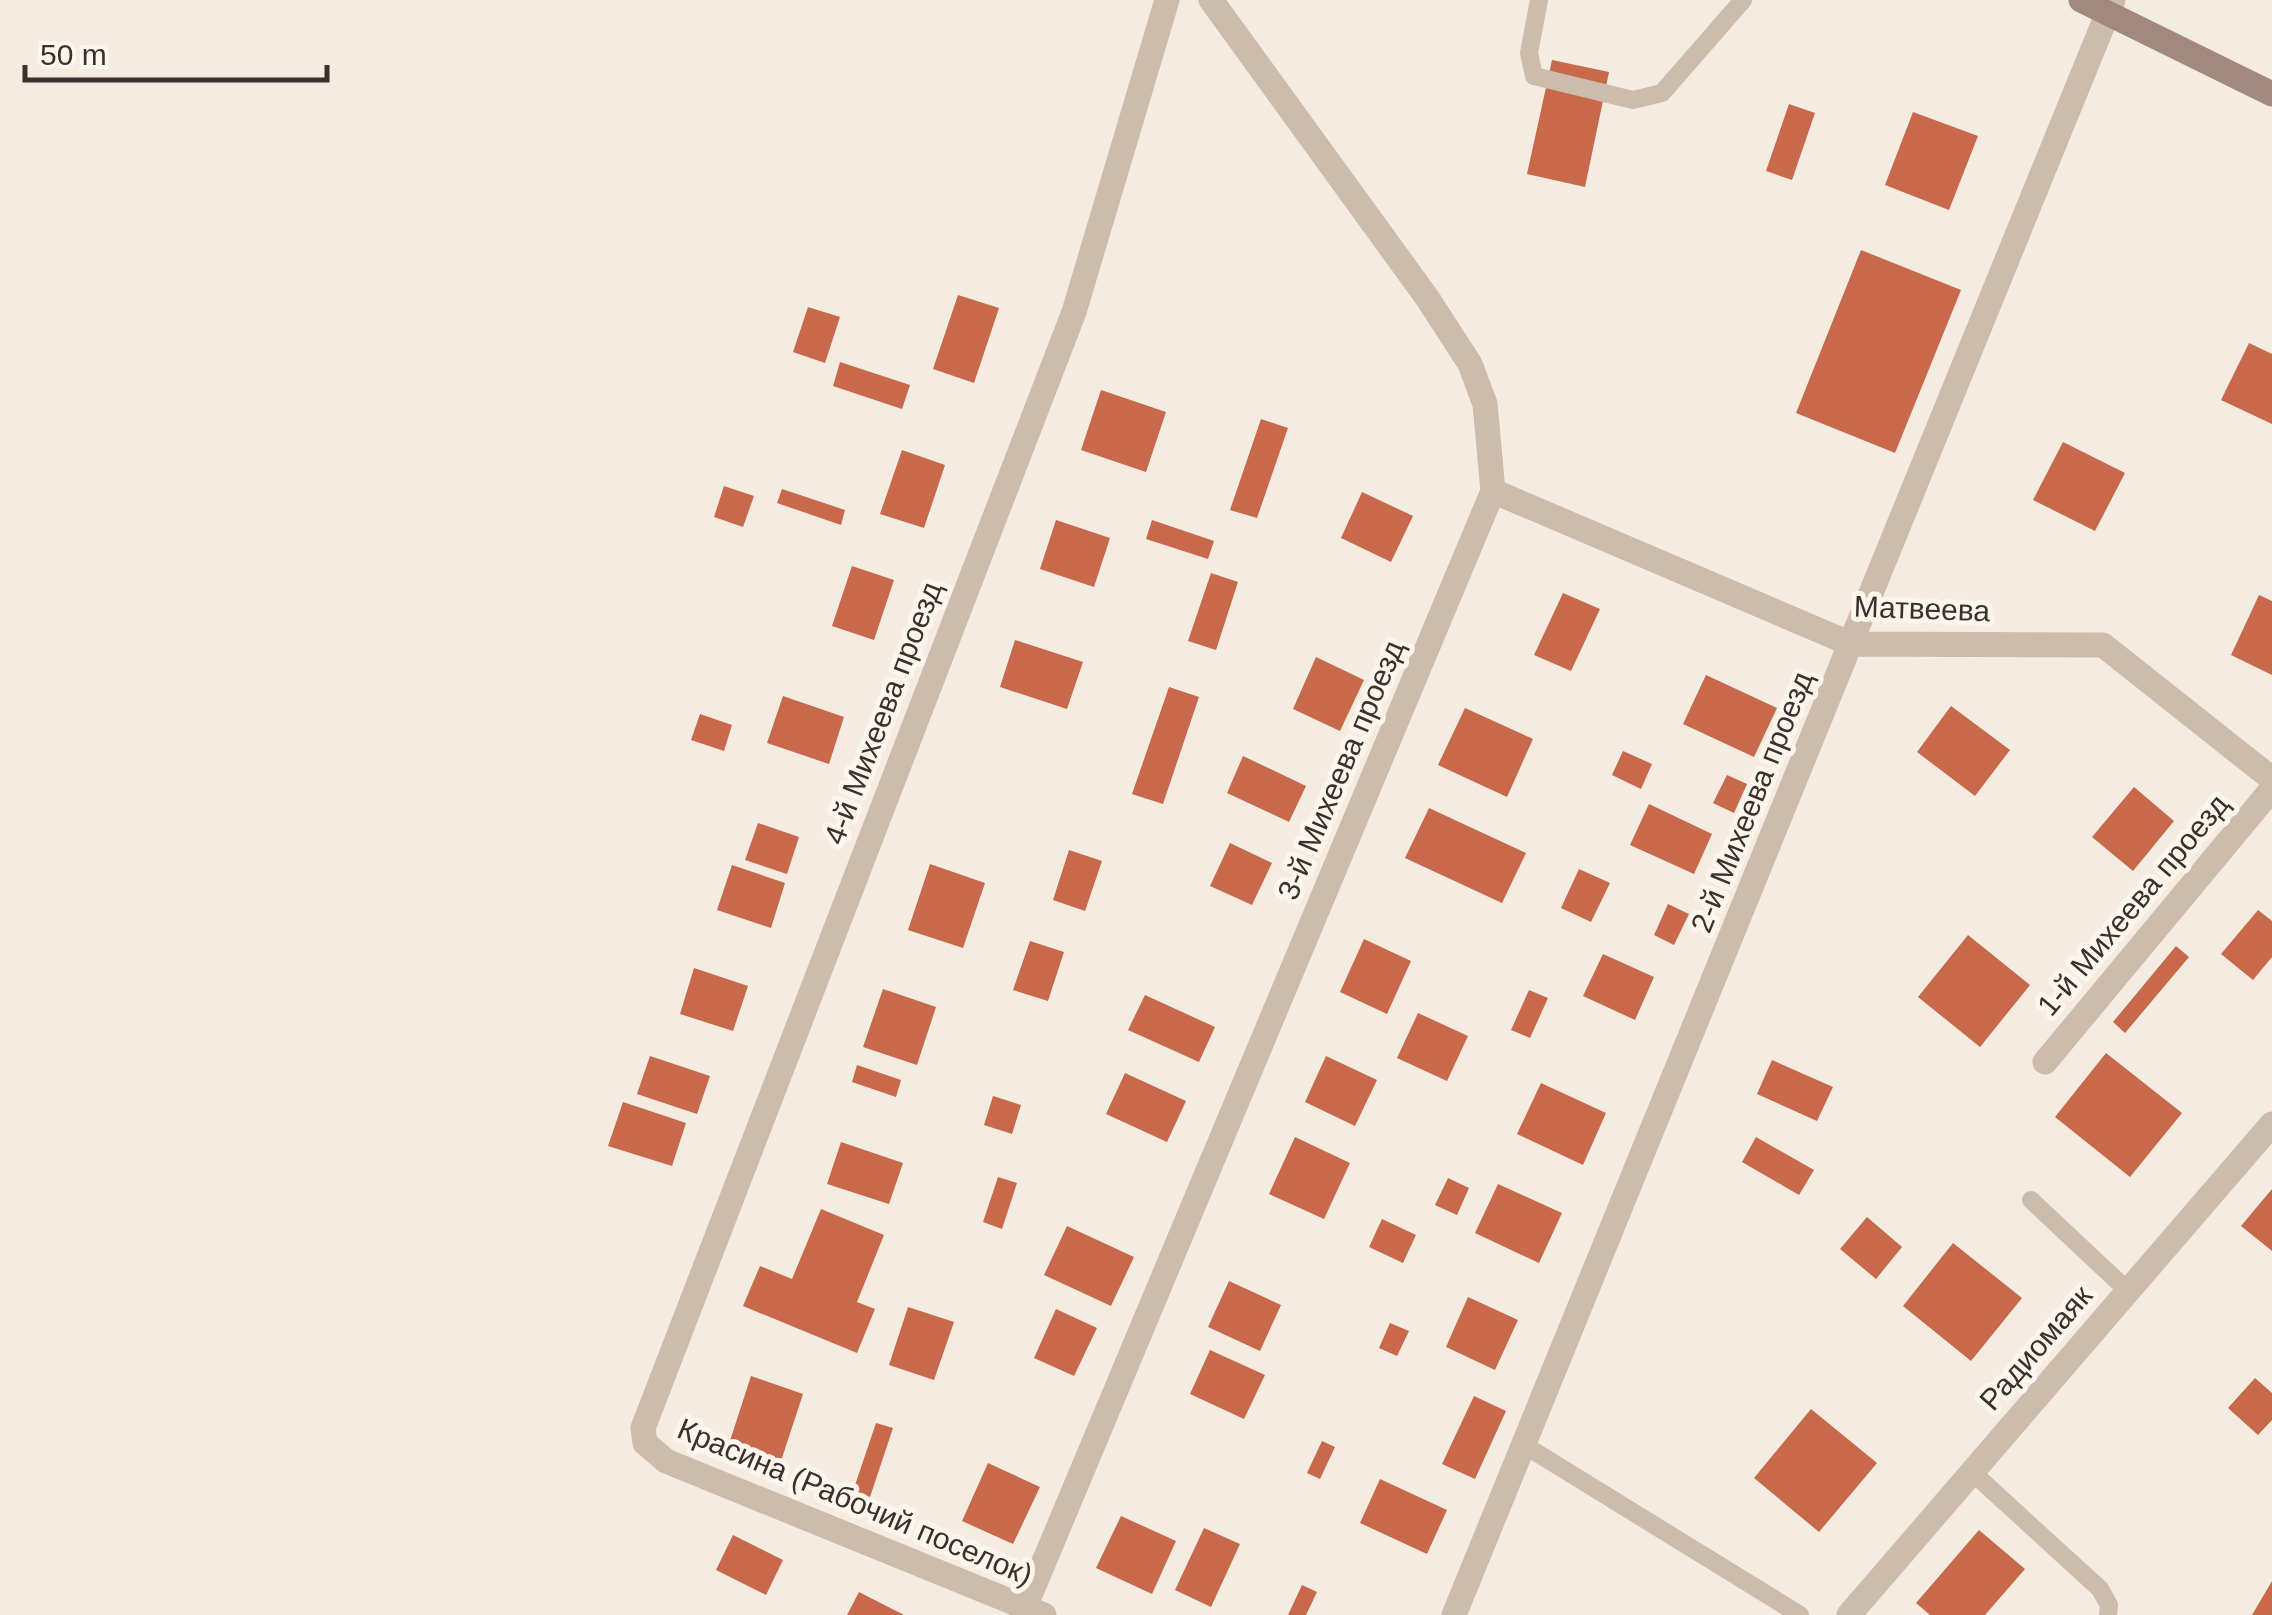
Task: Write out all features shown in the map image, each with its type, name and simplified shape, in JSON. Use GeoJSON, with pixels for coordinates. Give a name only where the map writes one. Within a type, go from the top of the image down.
{"type":"FeatureCollection","features":[{"type":"Feature","properties":{"kind":"main road"},"geometry":{"type":"LineString","coordinates":[[2080,0],[2111,7],[2272,94]]}},
{"type":"Feature","properties":{"kind":"street","name":"4-й Михеева проезд"},"geometry":{"type":"LineString","coordinates":[[645,1443],[642,1428],[652,1394],[1074,312],[1167,0]]}},
{"type":"Feature","properties":{"kind":"street","name":"3-й Михеева проезд"},"geometry":{"type":"LineString","coordinates":[[1035,1611],[1493,491],[1486,404],[1470,364],[1428,299],[1210,0]]}},
{"type":"Feature","properties":{"kind":"street","name":"2-й Михеева проезд"},"geometry":{"type":"LineString","coordinates":[[1454,1615],[2111,7]]}},
{"type":"Feature","properties":{"kind":"street","name":"Матвеева"},"geometry":{"type":"LineString","coordinates":[[1493,491],[1851,644],[2103,646],[2272,779]]}},
{"type":"Feature","properties":{"kind":"street","name":"1-й Михеева проезд"},"geometry":{"type":"LineString","coordinates":[[2045,1062],[2272,788]]}},
{"type":"Feature","properties":{"kind":"street","name":"Радиомаяк"},"geometry":{"type":"LineString","coordinates":[[1850,1615],[2272,1124]]}},
{"type":"Feature","properties":{"kind":"street","name":"Красина (Рабочий поселок)"},"geometry":{"type":"LineString","coordinates":[[645,1443],[666,1461],[1035,1611]]}},
{"type":"Feature","properties":{"kind":"lane"},"geometry":{"type":"LineString","coordinates":[[1539,0],[1530,53],[1534,76],[1643,100],[1662,93],[1744,0]]}},
{"type":"Feature","properties":{"kind":"lane"},"geometry":{"type":"LineString","coordinates":[[2031,1200],[2128,1291]]}},
{"type":"Feature","properties":{"kind":"lane"},"geometry":{"type":"LineString","coordinates":[[1524,1445],[1800,1615]]}},
{"type":"Feature","properties":{"kind":"lane"},"geometry":{"type":"LineString","coordinates":[[1972,1472],[2100,1589],[2109,1604],[2108,1615]]}},
{"type":"Feature","properties":{"kind":"building"},"geometry":{"type":"Polygon","coordinates":[[[1552,60],[1609,72],[1585,187],[1527,174],[1552,60]]]}},
{"type":"Feature","properties":{"kind":"building"},"geometry":{"type":"Polygon","coordinates":[[[1789,104],[1815,113],[1792,180],[1766,171],[1789,104]]]}},
{"type":"Feature","properties":{"kind":"building"},"geometry":{"type":"Polygon","coordinates":[[[1913,112],[1978,136],[1949,210],[1885,185],[1913,112]]]}},
{"type":"Feature","properties":{"kind":"building"},"geometry":{"type":"Polygon","coordinates":[[[1861,250],[1961,290],[1895,453],[1796,413],[1861,250]]]}},
{"type":"Feature","properties":{"kind":"building"},"geometry":{"type":"Polygon","coordinates":[[[958,295],[999,308],[974,383],[933,369],[958,295]]]}},
{"type":"Feature","properties":{"kind":"building"},"geometry":{"type":"Polygon","coordinates":[[[808,307],[840,317],[825,363],[793,352],[808,307]]]}},
{"type":"Feature","properties":{"kind":"building"},"geometry":{"type":"Polygon","coordinates":[[[2249,343],[2272,354],[2272,424],[2221,400],[2249,343]]]}},
{"type":"Feature","properties":{"kind":"building"},"geometry":{"type":"Polygon","coordinates":[[[840,362],[910,385],[902,409],[833,386],[840,362]]]}},
{"type":"Feature","properties":{"kind":"building"},"geometry":{"type":"Polygon","coordinates":[[[1101,390],[1166,412],[1146,472],[1081,450],[1101,390]]]}},
{"type":"Feature","properties":{"kind":"building"},"geometry":{"type":"Polygon","coordinates":[[[1261,419],[1288,428],[1257,518],[1230,510],[1261,419]]]}},
{"type":"Feature","properties":{"kind":"building"},"geometry":{"type":"Polygon","coordinates":[[[2063,442],[2125,473],[2095,531],[2033,500],[2063,442]]]}},
{"type":"Feature","properties":{"kind":"building"},"geometry":{"type":"Polygon","coordinates":[[[902,450],[945,465],[924,528],[880,514],[902,450]]]}},
{"type":"Feature","properties":{"kind":"building"},"geometry":{"type":"Polygon","coordinates":[[[724,486],[754,496],[743,527],[714,517],[724,486]]]}},
{"type":"Feature","properties":{"kind":"building"},"geometry":{"type":"Polygon","coordinates":[[[782,489],[845,510],[841,525],[777,503],[782,489]]]}},
{"type":"Feature","properties":{"kind":"building"},"geometry":{"type":"Polygon","coordinates":[[[1362,492],[1413,516],[1391,562],[1341,538],[1362,492]]]}},
{"type":"Feature","properties":{"kind":"building"},"geometry":{"type":"Polygon","coordinates":[[[1056,520],[1110,538],[1094,587],[1040,569],[1056,520]]]}},
{"type":"Feature","properties":{"kind":"building"},"geometry":{"type":"Polygon","coordinates":[[[1152,520],[1214,541],[1208,559],[1146,539],[1152,520]]]}},
{"type":"Feature","properties":{"kind":"building"},"geometry":{"type":"Polygon","coordinates":[[[852,566],[894,580],[874,640],[832,626],[852,566]]]}},
{"type":"Feature","properties":{"kind":"building"},"geometry":{"type":"Polygon","coordinates":[[[1211,573],[1238,582],[1216,650],[1188,641],[1211,573]]]}},
{"type":"Feature","properties":{"kind":"building"},"geometry":{"type":"Polygon","coordinates":[[[1563,593],[1600,609],[1571,671],[1534,655],[1563,593]]]}},
{"type":"Feature","properties":{"kind":"building"},"geometry":{"type":"Polygon","coordinates":[[[2259,595],[2272,601],[2272,675],[2231,655],[2259,595]]]}},
{"type":"Feature","properties":{"kind":"building"},"geometry":{"type":"Polygon","coordinates":[[[1015,640],[1083,662],[1067,709],[1000,687],[1015,640]]]}},
{"type":"Feature","properties":{"kind":"building"},"geometry":{"type":"Polygon","coordinates":[[[1316,657],[1364,680],[1340,731],[1293,709],[1316,657]]]}},
{"type":"Feature","properties":{"kind":"building"},"geometry":{"type":"Polygon","coordinates":[[[1706,675],[1777,708],[1754,757],[1683,724],[1706,675]]]}},
{"type":"Feature","properties":{"kind":"building"},"geometry":{"type":"Polygon","coordinates":[[[1169,687],[1199,697],[1163,804],[1132,794],[1169,687]]]}},
{"type":"Feature","properties":{"kind":"building"},"geometry":{"type":"Polygon","coordinates":[[[783,696],[844,717],[829,764],[767,743],[783,696]]]}},
{"type":"Feature","properties":{"kind":"building"},"geometry":{"type":"Polygon","coordinates":[[[1951,706],[2010,750],[1975,796],[1917,752],[1951,706]]]}},
{"type":"Feature","properties":{"kind":"building"},"geometry":{"type":"Polygon","coordinates":[[[1465,708],[1533,739],[1507,797],[1438,765],[1465,708]]]}},
{"type":"Feature","properties":{"kind":"building"},"geometry":{"type":"Polygon","coordinates":[[[700,714],[732,725],[724,751],[691,740],[700,714]]]}},
{"type":"Feature","properties":{"kind":"building"},"geometry":{"type":"Polygon","coordinates":[[[1623,751],[1652,764],[1641,789],[1612,775],[1623,751]]]}},
{"type":"Feature","properties":{"kind":"building"},"geometry":{"type":"Polygon","coordinates":[[[1243,756],[1306,786],[1289,822],[1227,793],[1243,756]]]}},
{"type":"Feature","properties":{"kind":"building"},"geometry":{"type":"Polygon","coordinates":[[[1727,775],[1747,784],[1734,813],[1713,803],[1727,775]]]}},
{"type":"Feature","properties":{"kind":"building"},"geometry":{"type":"Polygon","coordinates":[[[2134,787],[2174,821],[2133,871],[2092,837],[2134,787]]]}},
{"type":"Feature","properties":{"kind":"building"},"geometry":{"type":"Polygon","coordinates":[[[1649,804],[1712,834],[1694,874],[1630,845],[1649,804]]]}},
{"type":"Feature","properties":{"kind":"building"},"geometry":{"type":"Polygon","coordinates":[[[1429,808],[1526,853],[1502,903],[1405,858],[1429,808]]]}},
{"type":"Feature","properties":{"kind":"building"},"geometry":{"type":"Polygon","coordinates":[[[758,823],[799,837],[787,874],[745,860],[758,823]]]}},
{"type":"Feature","properties":{"kind":"building"},"geometry":{"type":"Polygon","coordinates":[[[1230,843],[1272,863],[1252,905],[1210,886],[1230,843]]]}},
{"type":"Feature","properties":{"kind":"building"},"geometry":{"type":"Polygon","coordinates":[[[1069,850],[1102,861],[1085,911],[1053,900],[1069,850]]]}},
{"type":"Feature","properties":{"kind":"building"},"geometry":{"type":"Polygon","coordinates":[[[930,864],[985,883],[963,948],[908,930],[930,864]]]}},
{"type":"Feature","properties":{"kind":"building"},"geometry":{"type":"Polygon","coordinates":[[[732,865],[785,883],[771,928],[717,910],[732,865]]]}},
{"type":"Feature","properties":{"kind":"building"},"geometry":{"type":"Polygon","coordinates":[[[1579,869],[1610,883],[1591,922],[1561,908],[1579,869]]]}},
{"type":"Feature","properties":{"kind":"building"},"geometry":{"type":"Polygon","coordinates":[[[1668,904],[1689,914],[1674,945],[1654,935],[1668,904]]]}},
{"type":"Feature","properties":{"kind":"building"},"geometry":{"type":"Polygon","coordinates":[[[2258,910],[2272,921],[2272,957],[2253,980],[2221,954],[2258,910]]]}},
{"type":"Feature","properties":{"kind":"building"},"geometry":{"type":"Polygon","coordinates":[[[1968,935],[2030,985],[1980,1047],[1918,997],[1968,935]]]}},
{"type":"Feature","properties":{"kind":"building"},"geometry":{"type":"Polygon","coordinates":[[[1364,939],[1411,961],[1387,1014],[1340,992],[1364,939]]]}},
{"type":"Feature","properties":{"kind":"building"},"geometry":{"type":"Polygon","coordinates":[[[1030,941],[1064,952],[1048,1001],[1013,990],[1030,941]]]}},
{"type":"Feature","properties":{"kind":"building"},"geometry":{"type":"Polygon","coordinates":[[[2176,946],[2189,957],[2125,1033],[2113,1022],[2176,946]]]}},
{"type":"Feature","properties":{"kind":"building"},"geometry":{"type":"Polygon","coordinates":[[[1603,954],[1654,977],[1635,1020],[1583,996],[1603,954]]]}},
{"type":"Feature","properties":{"kind":"building"},"geometry":{"type":"Polygon","coordinates":[[[694,968],[748,986],[733,1031],[680,1014],[694,968]]]}},
{"type":"Feature","properties":{"kind":"building"},"geometry":{"type":"Polygon","coordinates":[[[883,989],[936,1007],[917,1065],[863,1047],[883,989]]]}},
{"type":"Feature","properties":{"kind":"building"},"geometry":{"type":"Polygon","coordinates":[[[1529,990],[1548,998],[1530,1038],[1511,1030],[1529,990]]]}},
{"type":"Feature","properties":{"kind":"building"},"geometry":{"type":"Polygon","coordinates":[[[1145,995],[1215,1027],[1199,1062],[1128,1030],[1145,995]]]}},
{"type":"Feature","properties":{"kind":"building"},"geometry":{"type":"Polygon","coordinates":[[[1418,1013],[1468,1036],[1447,1081],[1397,1058],[1418,1013]]]}},
{"type":"Feature","properties":{"kind":"building"},"geometry":{"type":"Polygon","coordinates":[[[2106,1053],[2182,1113],[2130,1177],[2055,1117],[2106,1053]]]}},
{"type":"Feature","properties":{"kind":"building"},"geometry":{"type":"Polygon","coordinates":[[[650,1056],[710,1076],[697,1114],[637,1094],[650,1056]]]}},
{"type":"Feature","properties":{"kind":"building"},"geometry":{"type":"Polygon","coordinates":[[[1326,1056],[1377,1080],[1355,1126],[1305,1102],[1326,1056]]]}},
{"type":"Feature","properties":{"kind":"building"},"geometry":{"type":"Polygon","coordinates":[[[1772,1060],[1833,1087],[1817,1121],[1757,1094],[1772,1060]]]}},
{"type":"Feature","properties":{"kind":"building"},"geometry":{"type":"Polygon","coordinates":[[[857,1065],[901,1080],[896,1097],[852,1082],[857,1065]]]}},
{"type":"Feature","properties":{"kind":"building"},"geometry":{"type":"Polygon","coordinates":[[[1125,1073],[1186,1101],[1167,1142],[1106,1114],[1125,1073]]]}},
{"type":"Feature","properties":{"kind":"building"},"geometry":{"type":"Polygon","coordinates":[[[1541,1083],[1606,1113],[1583,1165],[1517,1134],[1541,1083]]]}},
{"type":"Feature","properties":{"kind":"building"},"geometry":{"type":"Polygon","coordinates":[[[993,1096],[1021,1105],[1012,1134],[984,1125],[993,1096]]]}},
{"type":"Feature","properties":{"kind":"building"},"geometry":{"type":"Polygon","coordinates":[[[623,1102],[686,1123],[672,1166],[608,1146],[623,1102]]]}},
{"type":"Feature","properties":{"kind":"building"},"geometry":{"type":"Polygon","coordinates":[[[1295,1137],[1350,1163],[1324,1219],[1269,1194],[1295,1137]]]}},
{"type":"Feature","properties":{"kind":"building"},"geometry":{"type":"Polygon","coordinates":[[[1756,1137],[1814,1170],[1799,1195],[1742,1162],[1756,1137]]]}},
{"type":"Feature","properties":{"kind":"building"},"geometry":{"type":"Polygon","coordinates":[[[841,1142],[903,1163],[889,1204],[827,1184],[841,1142]]]}},
{"type":"Feature","properties":{"kind":"building"},"geometry":{"type":"Polygon","coordinates":[[[998,1177],[1017,1183],[1002,1229],[983,1222],[998,1177]]]}},
{"type":"Feature","properties":{"kind":"building"},"geometry":{"type":"Polygon","coordinates":[[[1448,1178],[1469,1188],[1457,1215],[1435,1205],[1448,1178]]]}},
{"type":"Feature","properties":{"kind":"building"},"geometry":{"type":"Polygon","coordinates":[[[1498,1184],[1562,1213],[1539,1263],[1475,1233],[1498,1184]]]}},
{"type":"Feature","properties":{"kind":"building"},"geometry":{"type":"Polygon","coordinates":[[[2272,1189],[2272,1251],[2241,1226],[2272,1189]]]}},
{"type":"Feature","properties":{"kind":"building"},"geometry":{"type":"Polygon","coordinates":[[[821,1209],[884,1235],[857,1302],[875,1309],[857,1353],[743,1306],[760,1266],[792,1279],[821,1209]]]}},
{"type":"Feature","properties":{"kind":"building"},"geometry":{"type":"Polygon","coordinates":[[[1867,1217],[1902,1247],[1876,1279],[1840,1249],[1867,1217]]]}},
{"type":"Feature","properties":{"kind":"building"},"geometry":{"type":"Polygon","coordinates":[[[1382,1219],[1416,1235],[1403,1263],[1369,1247],[1382,1219]]]}},
{"type":"Feature","properties":{"kind":"building"},"geometry":{"type":"Polygon","coordinates":[[[1067,1226],[1134,1257],[1111,1306],[1044,1275],[1067,1226]]]}},
{"type":"Feature","properties":{"kind":"building"},"geometry":{"type":"Polygon","coordinates":[[[1953,1243],[2022,1298],[1971,1361],[1903,1306],[1953,1243]]]}},
{"type":"Feature","properties":{"kind":"building"},"geometry":{"type":"Polygon","coordinates":[[[1229,1281],[1281,1305],[1260,1351],[1208,1327],[1229,1281]]]}},
{"type":"Feature","properties":{"kind":"building"},"geometry":{"type":"Polygon","coordinates":[[[1468,1297],[1518,1320],[1495,1370],[1446,1347],[1468,1297]]]}},
{"type":"Feature","properties":{"kind":"building"},"geometry":{"type":"Polygon","coordinates":[[[908,1307],[954,1322],[934,1380],[889,1365],[908,1307]]]}},
{"type":"Feature","properties":{"kind":"building"},"geometry":{"type":"Polygon","coordinates":[[[1056,1309],[1097,1328],[1074,1376],[1034,1358],[1056,1309]]]}},
{"type":"Feature","properties":{"kind":"building"},"geometry":{"type":"Polygon","coordinates":[[[1390,1323],[1409,1331],[1397,1356],[1379,1348],[1390,1323]]]}},
{"type":"Feature","properties":{"kind":"building"},"geometry":{"type":"Polygon","coordinates":[[[1210,1350],[1265,1375],[1244,1419],[1190,1394],[1210,1350]]]}},
{"type":"Feature","properties":{"kind":"building"},"geometry":{"type":"Polygon","coordinates":[[[751,1376],[803,1394],[779,1467],[727,1450],[751,1376]]]}},
{"type":"Feature","properties":{"kind":"building"},"geometry":{"type":"Polygon","coordinates":[[[2255,1378],[2272,1393],[2272,1420],[2258,1435],[2228,1408],[2255,1378]]]}},
{"type":"Feature","properties":{"kind":"building"},"geometry":{"type":"Polygon","coordinates":[[[1474,1396],[1506,1411],[1475,1479],[1442,1464],[1474,1396]]]}},
{"type":"Feature","properties":{"kind":"building"},"geometry":{"type":"Polygon","coordinates":[[[1811,1409],[1877,1463],[1819,1532],[1754,1478],[1811,1409]]]}},
{"type":"Feature","properties":{"kind":"building"},"geometry":{"type":"Polygon","coordinates":[[[876,1423],[893,1428],[870,1497],[853,1491],[876,1423]]]}},
{"type":"Feature","properties":{"kind":"building"},"geometry":{"type":"Polygon","coordinates":[[[1322,1441],[1335,1447],[1320,1479],[1307,1473],[1322,1441]]]}},
{"type":"Feature","properties":{"kind":"building"},"geometry":{"type":"Polygon","coordinates":[[[988,1463],[1040,1487],[1013,1544],[962,1521],[988,1463]]]}},
{"type":"Feature","properties":{"kind":"building"},"geometry":{"type":"Polygon","coordinates":[[[1380,1479],[1447,1510],[1427,1554],[1360,1523],[1380,1479]]]}},
{"type":"Feature","properties":{"kind":"building"},"geometry":{"type":"Polygon","coordinates":[[[1121,1516],[1176,1541],[1152,1594],[1096,1568],[1121,1516]]]}},
{"type":"Feature","properties":{"kind":"building"},"geometry":{"type":"Polygon","coordinates":[[[1204,1528],[1240,1544],[1211,1607],[1175,1590],[1204,1528]]]}},
{"type":"Feature","properties":{"kind":"building"},"geometry":{"type":"Polygon","coordinates":[[[1979,1530],[2025,1569],[1985,1615],[1930,1615],[1916,1603],[1979,1530]]]}},
{"type":"Feature","properties":{"kind":"building"},"geometry":{"type":"Polygon","coordinates":[[[733,1535],[783,1560],[766,1595],[716,1570],[733,1535]]]}},
{"type":"Feature","properties":{"kind":"building"},"geometry":{"type":"Polygon","coordinates":[[[2272,1581],[2272,1615],[2252,1615],[2272,1581]]]}},
{"type":"Feature","properties":{"kind":"building"},"geometry":{"type":"Polygon","coordinates":[[[1302,1585],[1317,1592],[1306,1615],[1288,1615],[1302,1585]]]}},
{"type":"Feature","properties":{"kind":"building"},"geometry":{"type":"Polygon","coordinates":[[[859,1592],[904,1615],[847,1615],[859,1592]]]}}]}
